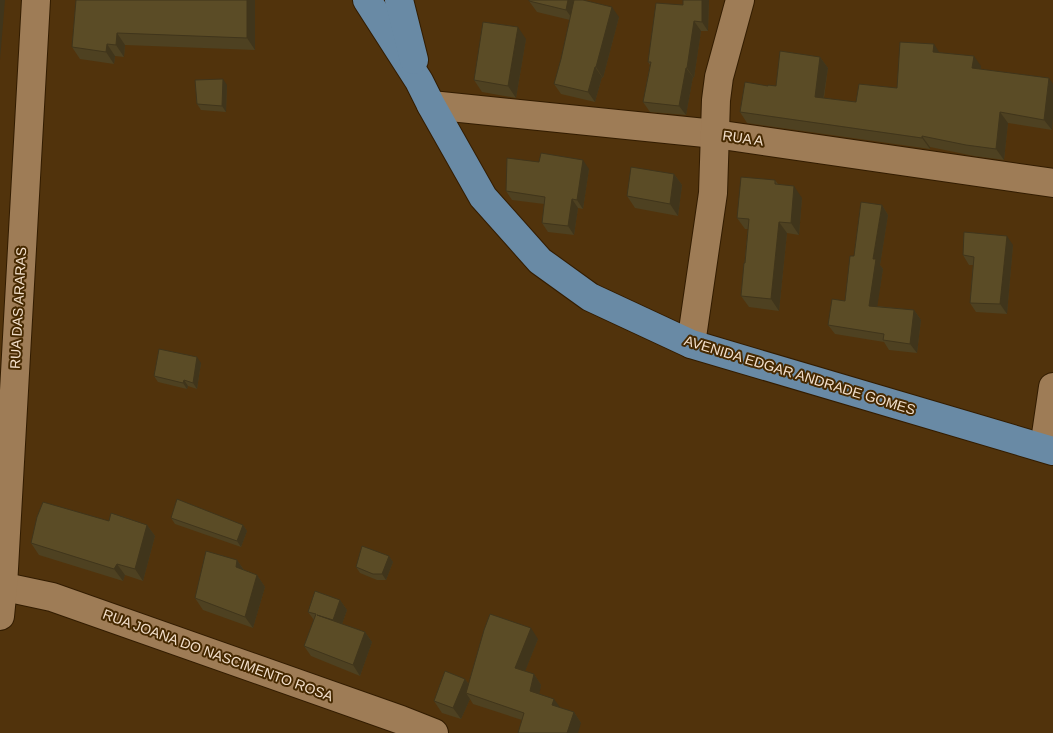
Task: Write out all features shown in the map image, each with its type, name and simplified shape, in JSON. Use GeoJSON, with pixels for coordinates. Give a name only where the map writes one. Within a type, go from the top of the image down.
{"type":"FeatureCollection","features":[{"type":"Feature","properties":{"kind":"main road","name":"AVENIDA EDGAR ANDRADE GOMES"},"geometry":{"type":"LineString","coordinates":[[367,0],[419,80],[483,197],[540,262],[590,297],[691,344],[1048,449]]}},
{"type":"Feature","properties":{"kind":"main road","name":"AVENIDA EDGAR ANDRADE GOMES"},"geometry":{"type":"LineString","coordinates":[[399,0],[419,80]]}},
{"type":"Feature","properties":{"kind":"street","name":"RUA DAS ARARAS"},"geometry":{"type":"LineString","coordinates":[[0,616],[36,0]]}},
{"type":"Feature","properties":{"kind":"street"},"geometry":{"type":"LineString","coordinates":[[691,344],[713,193],[716,100],[719,78],[740,0]]}},
{"type":"Feature","properties":{"kind":"street","name":"RUA A"},"geometry":{"type":"LineString","coordinates":[[431,105],[715,134],[1053,183]]}},
{"type":"Feature","properties":{"kind":"street"},"geometry":{"type":"LineString","coordinates":[[1048,449],[1053,387]]}},
{"type":"Feature","properties":{"kind":"street","name":"RUA JOANA DO NASCIMENTO ROSA"},"geometry":{"type":"LineString","coordinates":[[2,586],[52,596],[401,727],[434,733]]}},
{"type":"Feature","properties":{"kind":"building"},"geometry":{"type":"Polygon","coordinates":[[[76,0],[247,0],[247,38],[117,33],[116,45],[107,44],[106,52],[72,47],[76,0]]]}},
{"type":"Feature","properties":{"kind":"building"},"geometry":{"type":"Polygon","coordinates":[[[529,0],[568,0],[566,10],[529,0]]]}},
{"type":"Feature","properties":{"kind":"building"},"geometry":{"type":"Polygon","coordinates":[[[574,0],[583,0],[612,7],[588,92],[554,84],[574,0]]]}},
{"type":"Feature","properties":{"kind":"building"},"geometry":{"type":"Polygon","coordinates":[[[683,0],[702,0],[702,22],[694,21],[679,106],[643,102],[651,62],[648,62],[656,3],[683,5],[683,0]]]}},
{"type":"Feature","properties":{"kind":"building"},"geometry":{"type":"Polygon","coordinates":[[[483,22],[518,27],[508,86],[474,80],[483,22]]]}},
{"type":"Feature","properties":{"kind":"building"},"geometry":{"type":"Polygon","coordinates":[[[900,42],[934,44],[933,52],[974,56],[972,68],[1049,78],[1044,120],[1000,112],[996,149],[922,136],[922,138],[740,112],[745,82],[776,86],[780,51],[820,57],[815,97],[856,102],[859,84],[897,88],[900,42]]]}},
{"type":"Feature","properties":{"kind":"building"},"geometry":{"type":"Polygon","coordinates":[[[223,79],[222,106],[197,104],[195,80],[223,79]]]}},
{"type":"Feature","properties":{"kind":"building"},"geometry":{"type":"Polygon","coordinates":[[[541,153],[583,160],[577,200],[572,199],[568,226],[542,223],[545,197],[506,191],[507,158],[539,162],[541,153]]]}},
{"type":"Feature","properties":{"kind":"building"},"geometry":{"type":"Polygon","coordinates":[[[631,167],[674,174],[670,204],[627,196],[631,167]]]}},
{"type":"Feature","properties":{"kind":"building"},"geometry":{"type":"Polygon","coordinates":[[[741,177],[775,180],[775,184],[794,186],[791,223],[779,222],[771,299],[741,296],[749,219],[737,218],[741,177]]]}},
{"type":"Feature","properties":{"kind":"building"},"geometry":{"type":"Polygon","coordinates":[[[861,202],[882,205],[873,259],[876,259],[869,306],[914,310],[910,344],[883,340],[884,334],[828,325],[832,299],[845,301],[850,256],[854,256],[861,202]]]}},
{"type":"Feature","properties":{"kind":"building"},"geometry":{"type":"Polygon","coordinates":[[[964,232],[1007,236],[1000,304],[970,303],[974,257],[963,255],[964,232]]]}},
{"type":"Feature","properties":{"kind":"building"},"geometry":{"type":"Polygon","coordinates":[[[159,349],[197,357],[193,383],[184,380],[183,383],[154,376],[159,349]]]}},
{"type":"Feature","properties":{"kind":"building"},"geometry":{"type":"Polygon","coordinates":[[[177,499],[243,525],[237,541],[171,518],[177,499]]]}},
{"type":"Feature","properties":{"kind":"building"},"geometry":{"type":"Polygon","coordinates":[[[43,502],[109,521],[111,513],[147,525],[135,569],[117,564],[114,569],[31,543],[37,517],[43,502]]]}},
{"type":"Feature","properties":{"kind":"building"},"geometry":{"type":"Polygon","coordinates":[[[362,546],[389,556],[382,574],[373,574],[356,567],[362,546]]]}},
{"type":"Feature","properties":{"kind":"building"},"geometry":{"type":"Polygon","coordinates":[[[206,551],[237,560],[236,567],[257,575],[245,617],[195,598],[206,551]]]}},
{"type":"Feature","properties":{"kind":"building"},"geometry":{"type":"Polygon","coordinates":[[[315,591],[340,600],[333,620],[317,615],[365,632],[353,665],[304,646],[316,614],[308,612],[315,591]]]}},
{"type":"Feature","properties":{"kind":"building"},"geometry":{"type":"Polygon","coordinates":[[[490,614],[531,628],[515,668],[534,674],[530,691],[554,699],[552,705],[574,712],[567,733],[518,733],[524,713],[466,693],[490,614]]]}},
{"type":"Feature","properties":{"kind":"building"},"geometry":{"type":"Polygon","coordinates":[[[445,671],[465,679],[453,708],[434,701],[445,671]]]}}]}
